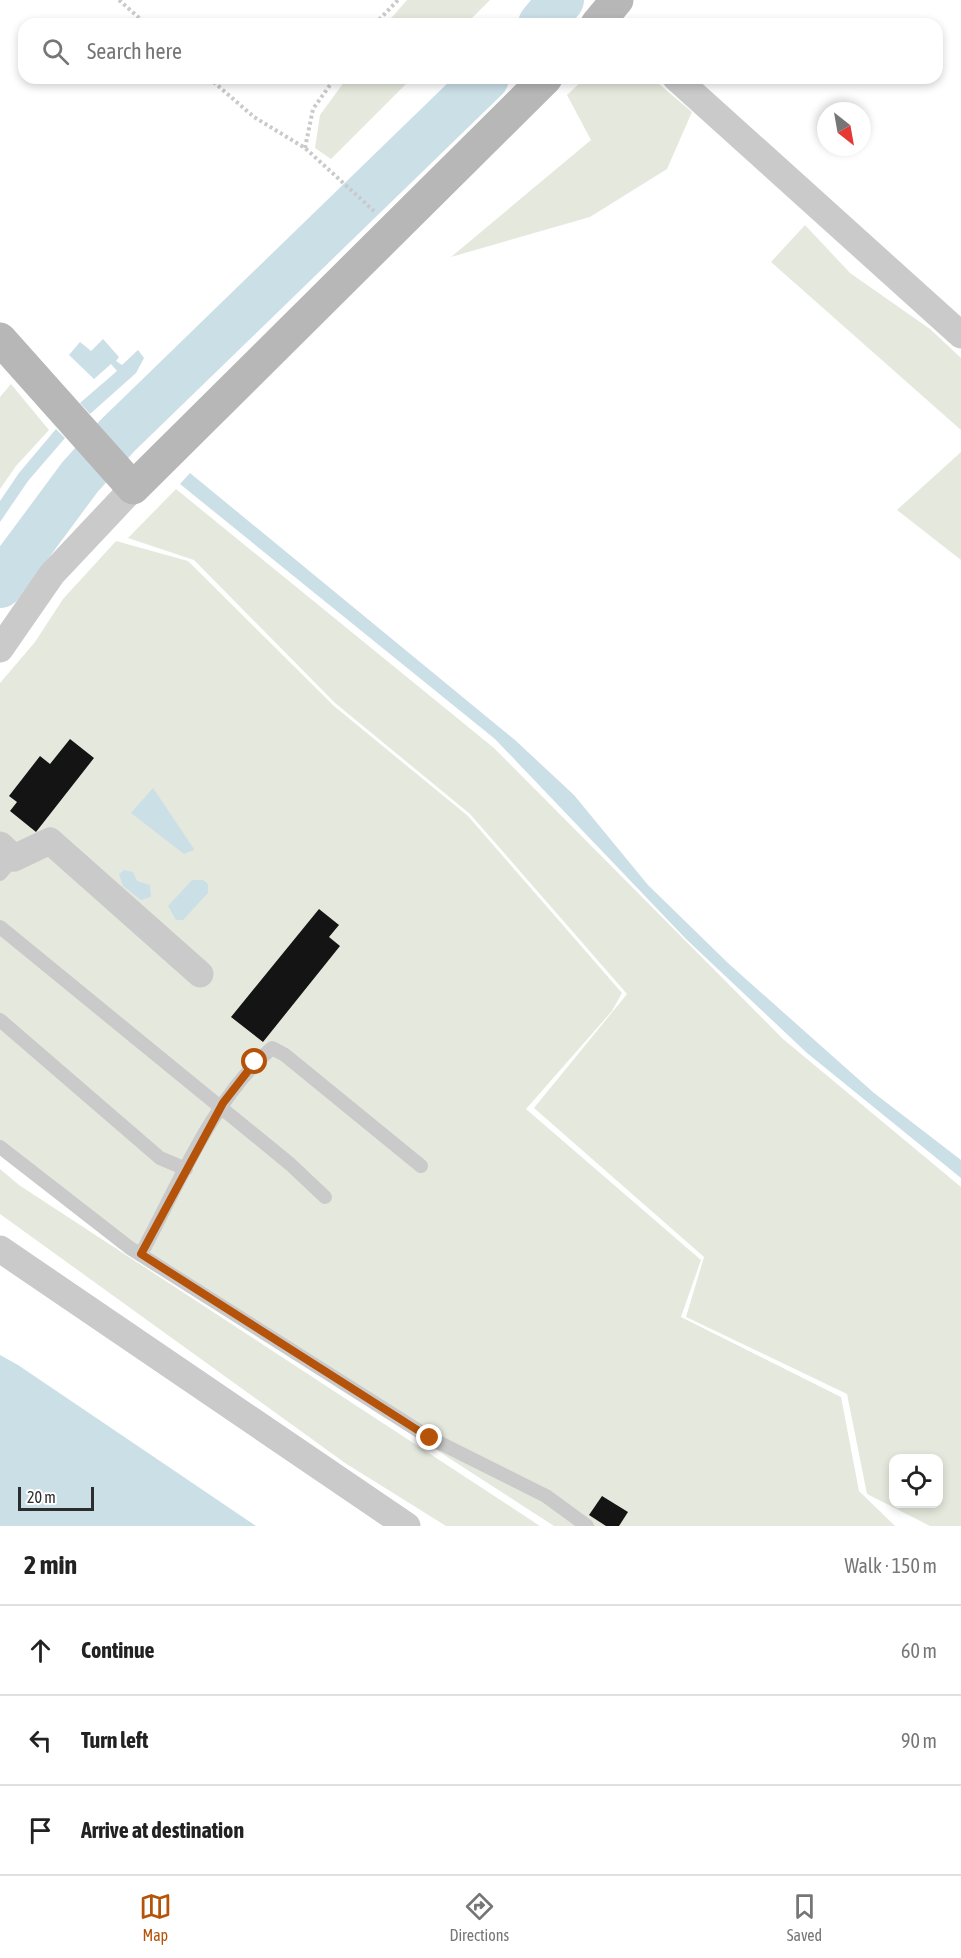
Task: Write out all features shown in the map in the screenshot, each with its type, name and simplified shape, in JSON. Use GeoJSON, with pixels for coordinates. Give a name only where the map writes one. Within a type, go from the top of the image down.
{"type":"FeatureCollection","features":[{"type":"Feature","properties":{"kind":"street"},"geometry":{"type":"LineString","coordinates":[[0,649],[52,574],[127,482],[540,84]]}},
{"type":"Feature","properties":{"kind":"street"},"geometry":{"type":"LineString","coordinates":[[683,84],[961,335]]}},
{"type":"Feature","properties":{"kind":"street"},"geometry":{"type":"LineString","coordinates":[[0,339],[127,482]]}},
{"type":"Feature","properties":{"kind":"street"},"geometry":{"type":"LineString","coordinates":[[5,859],[50,841],[200,974]]}},
{"type":"Feature","properties":{"kind":"street"},"geometry":{"type":"LineString","coordinates":[[0,1249],[407,1526]]}},
{"type":"Feature","properties":{"kind":"lane"},"geometry":{"type":"LineString","coordinates":[[0,927],[220,1107],[325,1197]]}},
{"type":"Feature","properties":{"kind":"lane"},"geometry":{"type":"LineString","coordinates":[[0,1020],[160,1158],[186,1169]]}},
{"type":"Feature","properties":{"kind":"lane"},"geometry":{"type":"LineString","coordinates":[[141,1254],[220,1107],[255,1062],[272,1048],[285,1055],[421,1166]]}},
{"type":"Feature","properties":{"kind":"lane"},"geometry":{"type":"LineString","coordinates":[[0,1147],[141,1254],[430,1438],[546,1496],[586,1526]]}},
{"type":"Feature","properties":{"kind":"path"},"geometry":{"type":"LineString","coordinates":[[119,0],[139,18]]}},
{"type":"Feature","properties":{"kind":"path"},"geometry":{"type":"LineString","coordinates":[[381,18],[398,0]]}},
{"type":"Feature","properties":{"kind":"path"},"geometry":{"type":"LineString","coordinates":[[216,84],[254,117],[304,148],[351,188],[374,212]]}},
{"type":"Feature","properties":{"kind":"path"},"geometry":{"type":"LineString","coordinates":[[304,148],[313,109],[331,84]]}},
{"type":"Feature","properties":{"kind":"shaded area"},"geometry":{"type":"Polygon","coordinates":[[[407,0],[490,0],[472,18],[391,18],[407,0]]]}},
{"type":"Feature","properties":{"kind":"shaded area"},"geometry":{"type":"Polygon","coordinates":[[[343,84],[406,84],[331,159],[315,148],[320,115],[343,84]]]}},
{"type":"Feature","properties":{"kind":"shaded area"},"geometry":{"type":"Polygon","coordinates":[[[579,84],[659,84],[692,112],[667,169],[590,217],[451,257],[591,140],[567,95],[579,84]]]}},
{"type":"Feature","properties":{"kind":"shaded area"},"geometry":{"type":"Polygon","coordinates":[[[805,225],[850,273],[930,329],[961,358],[961,430],[771,262],[805,225]]]}},
{"type":"Feature","properties":{"kind":"shaded area"},"geometry":{"type":"Polygon","coordinates":[[[103,339],[119,357],[116,361],[122,365],[138,350],[144,358],[136,373],[90,414],[80,403],[117,371],[111,364],[94,379],[69,355],[80,342],[91,351],[103,339]]]}},
{"type":"Feature","properties":{"kind":"shaded area"},"geometry":{"type":"Polygon","coordinates":[[[11,384],[49,430],[16,466],[0,489],[0,397],[11,384]]]}},
{"type":"Feature","properties":{"kind":"shaded area"},"geometry":{"type":"Polygon","coordinates":[[[56,429],[65,438],[28,481],[0,522],[0,501],[19,473],[56,429]]]}},
{"type":"Feature","properties":{"kind":"shaded area"},"geometry":{"type":"Polygon","coordinates":[[[961,452],[961,560],[897,510],[961,452]]]}},
{"type":"Feature","properties":{"kind":"shaded area"},"geometry":{"type":"Polygon","coordinates":[[[190,473],[515,740],[574,795],[648,885],[729,964],[874,1093],[961,1160],[961,1178],[807,1053],[686,939],[495,739],[180,484],[190,473]]]}},
{"type":"Feature","properties":{"kind":"shaded area"},"geometry":{"type":"Polygon","coordinates":[[[176,489],[494,748],[783,1039],[961,1187],[961,1526],[930,1526],[895,1508],[943,1508],[943,1454],[889,1454],[889,1505],[867,1494],[847,1394],[686,1317],[704,1257],[534,1108],[627,994],[470,814],[335,703],[194,560],[128,538],[176,489]]]}},
{"type":"Feature","properties":{"kind":"shaded area"},"geometry":{"type":"Polygon","coordinates":[[[116,541],[188,561],[334,706],[468,816],[622,993],[612,1011],[526,1109],[701,1260],[681,1317],[841,1397],[859,1491],[895,1526],[554,1526],[133,1254],[0,1152],[0,683],[35,642],[63,599],[116,541]]]}},
{"type":"Feature","properties":{"kind":"shaded area"},"geometry":{"type":"Polygon","coordinates":[[[153,788],[194,850],[184,854],[131,813],[153,788]]]}},
{"type":"Feature","properties":{"kind":"shaded area"},"geometry":{"type":"Polygon","coordinates":[[[124,870],[133,872],[137,881],[150,885],[151,897],[141,900],[123,886],[119,874],[124,870]]]}},
{"type":"Feature","properties":{"kind":"shaded area"},"geometry":{"type":"Polygon","coordinates":[[[192,880],[203,880],[208,884],[208,893],[183,920],[176,920],[168,906],[192,880]]]}},
{"type":"Feature","properties":{"kind":"shaded area"},"geometry":{"type":"Polygon","coordinates":[[[0,1169],[19,1185],[540,1526],[446,1526],[345,1463],[0,1214],[0,1169]]]}},
{"type":"Feature","properties":{"kind":"shaded area"},"geometry":{"type":"Polygon","coordinates":[[[0,1355],[18,1365],[256,1526],[0,1526],[0,1355]]]}},
{"type":"Feature","properties":{"kind":"building"},"geometry":{"type":"Polygon","coordinates":[[[70,739],[94,758],[36,832],[10,811],[17,802],[9,796],[40,756],[50,764],[70,739]]]}},
{"type":"Feature","properties":{"kind":"building"},"geometry":{"type":"Polygon","coordinates":[[[319,909],[339,925],[329,937],[340,946],[263,1042],[231,1017],[319,909]]]}},
{"type":"Feature","properties":{"kind":"building"},"geometry":{"type":"Polygon","coordinates":[[[602,1496],[628,1512],[619,1526],[606,1526],[589,1515],[602,1496]]]}},
{"type":"Feature","properties":{"kind":"waterway"},"geometry":{"type":"LineString","coordinates":[[546,18],[561,0]]}},
{"type":"Feature","properties":{"kind":"waterway"},"geometry":{"type":"LineString","coordinates":[[0,585],[80,477],[117,436],[480,84]]}},
{"type":"Feature","properties":{"kind":"route"},"geometry":{"type":"LineString","coordinates":[[255,1062],[223,1103],[141,1254],[430,1438]]}}]}
